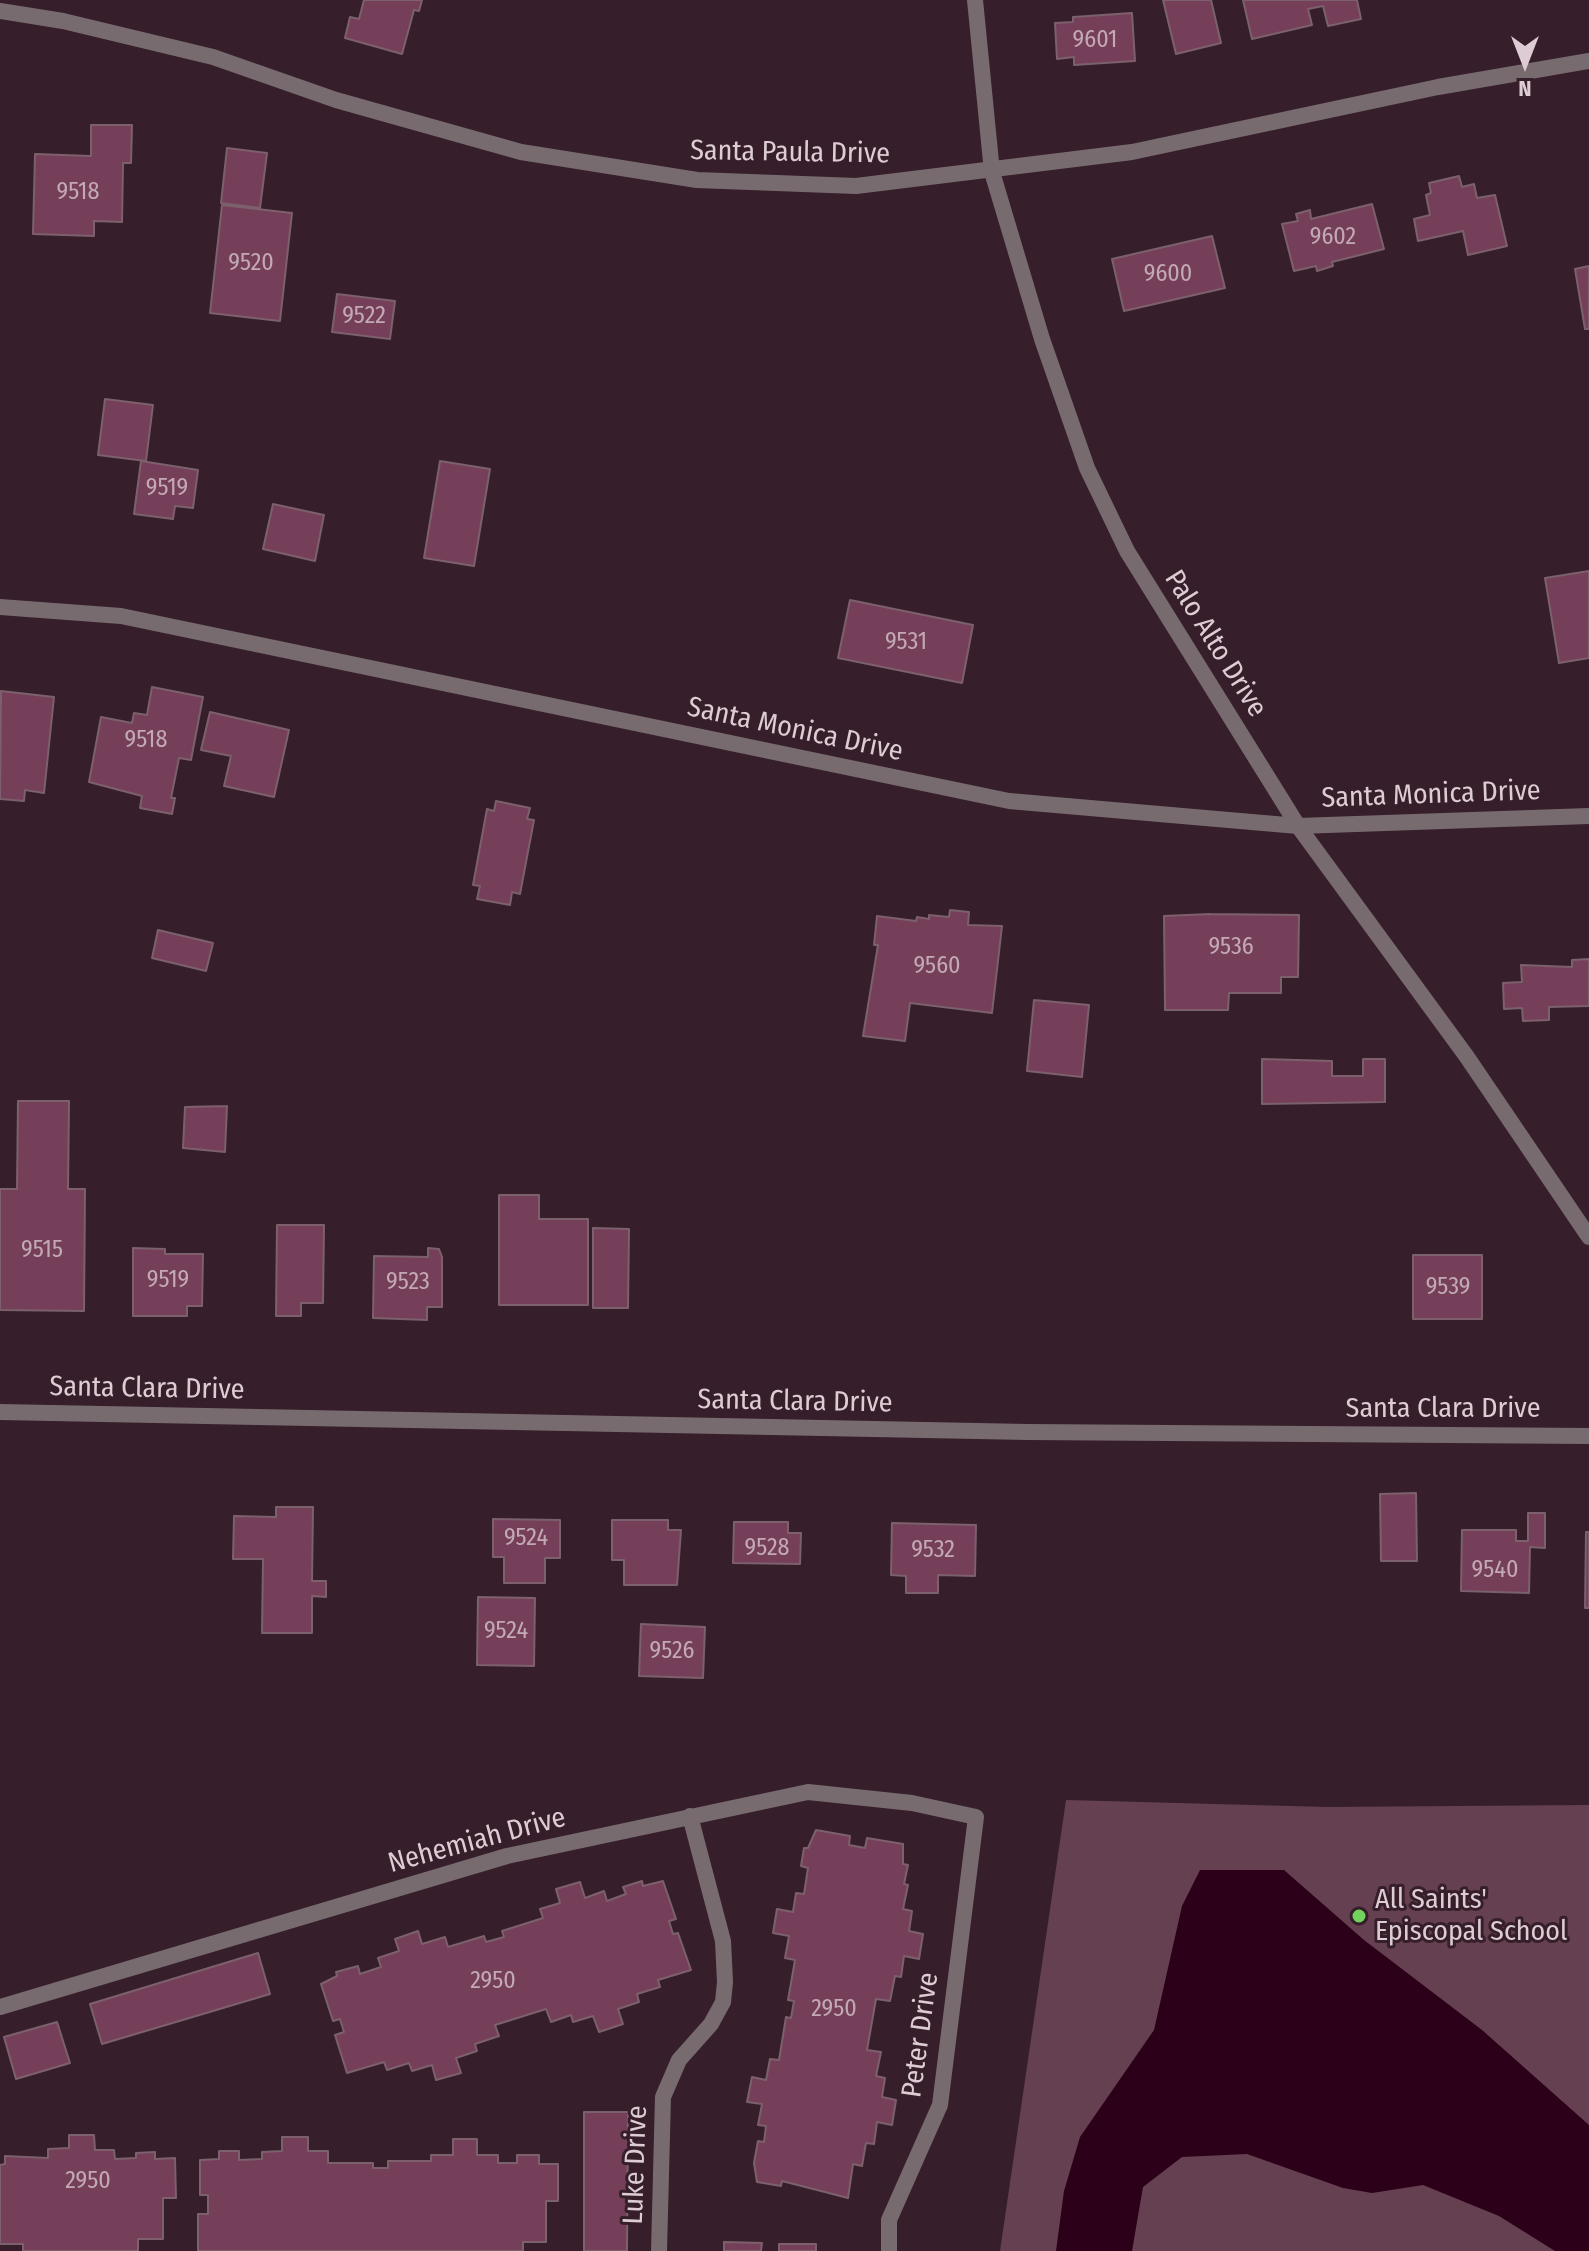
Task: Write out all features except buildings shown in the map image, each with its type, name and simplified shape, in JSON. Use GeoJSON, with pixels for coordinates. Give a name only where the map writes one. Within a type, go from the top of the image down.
{"type":"FeatureCollection","features":[{"type":"Feature","properties":{"kind":"street","name":"Palo Alto Drive"},"geometry":{"type":"LineString","coordinates":[[975,0],[992,172],[1042,339],[1087,468],[1127,551],[1298,826],[1467,1057],[1589,1237]]}},
{"type":"Feature","properties":{"kind":"street","name":"Santa Paula Drive"},"geometry":{"type":"LineString","coordinates":[[0,11],[63,21],[213,57],[336,100],[521,152],[697,180],[856,186],[992,172],[1132,152],[1438,87],[1589,61]]}},
{"type":"Feature","properties":{"kind":"street","name":"Santa Monica Drive"},"geometry":{"type":"LineString","coordinates":[[0,607],[121,616],[1009,801],[1298,826],[1589,816]]}},
{"type":"Feature","properties":{"kind":"street","name":"Santa Clara Drive"},"geometry":{"type":"LineString","coordinates":[[0,1412],[1028,1432],[1589,1436]]}},
{"type":"Feature","properties":{"kind":"street","name":"Nehemiah Drive"},"geometry":{"type":"LineString","coordinates":[[0,2007],[507,1856],[808,1792],[912,1803],[976,1817]]}},
{"type":"Feature","properties":{"kind":"street","name":"Luke Drive"},"geometry":{"type":"LineString","coordinates":[[659,2251],[663,2097],[679,2060],[711,2024],[723,2002],[725,1982],[723,1941],[690,1816]]}},
{"type":"Feature","properties":{"kind":"street","name":"Peter Drive"},"geometry":{"type":"LineString","coordinates":[[889,2251],[889,2220],[925,2145],[940,2105],[976,1817]]}},
{"type":"Feature","properties":{"kind":"shaded area","name":"All Saints' Episcopal School"},"geometry":{"type":"Polygon","coordinates":[[[1066,1800],[1327,1807],[1589,1805],[1589,2251],[1000,2251],[1066,1800]]]}},
{"type":"Feature","properties":{"kind":"shaded area"},"geometry":{"type":"Polygon","coordinates":[[[1200,1870],[1284,1870],[1364,1940],[1482,2030],[1589,2125],[1589,2251],[1555,2251],[1499,2216],[1423,2185],[1372,2193],[1343,2188],[1247,2154],[1182,2157],[1143,2187],[1132,2251],[1056,2251],[1064,2191],[1080,2137],[1154,2030],[1182,1906],[1200,1870]]]}},
{"type":"Feature","properties":{"kind":"place","name":"All Saints' Episcopal School"},"geometry":{"type":"Point","coordinates":[1359,1916]}}]}
